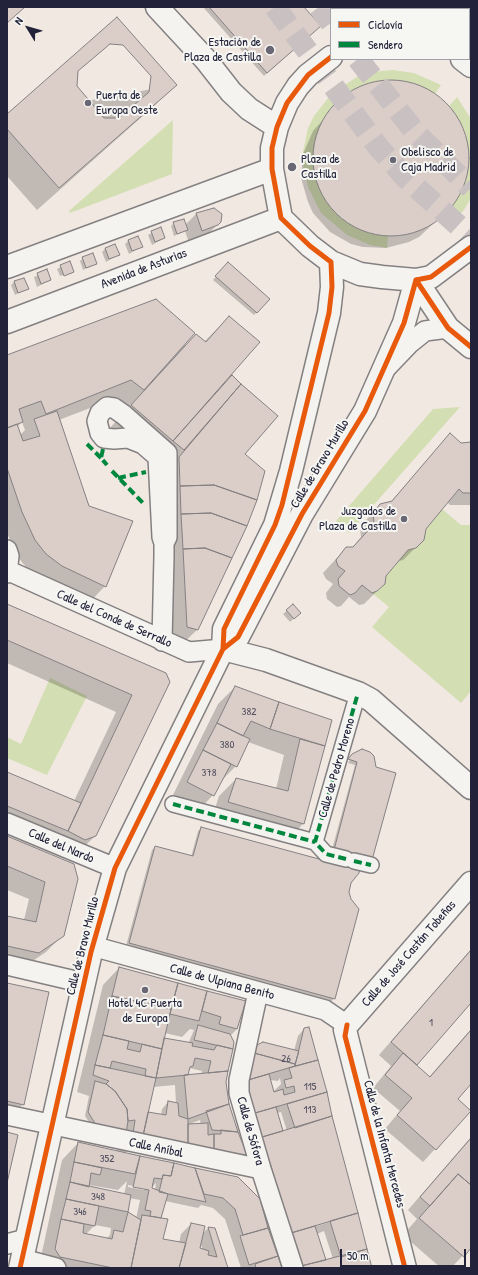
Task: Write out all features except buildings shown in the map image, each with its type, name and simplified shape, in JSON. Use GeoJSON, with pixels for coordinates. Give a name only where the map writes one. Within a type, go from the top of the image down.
{"type":"FeatureCollection","features":[{"type":"Feature","properties":{"kind":"main road"},"geometry":{"type":"LineString","coordinates":[[157,7],[206,60],[231,92],[250,108],[277,127]]}},
{"type":"Feature","properties":{"kind":"main road"},"geometry":{"type":"LineString","coordinates":[[330,58],[308,75],[298,86],[287,103],[277,127],[272,148],[272,169],[281,218],[310,246],[331,262],[360,274],[416,280],[431,277],[471,247]]}},
{"type":"Feature","properties":{"kind":"main road"},"geometry":{"type":"LineString","coordinates":[[7,267],[272,169]]}},
{"type":"Feature","properties":{"kind":"main road","name":"Avenida de Asturias"},"geometry":{"type":"LineString","coordinates":[[7,322],[281,218]]}},
{"type":"Feature","properties":{"kind":"main road","name":"Calle de Bravo Murillo"},"geometry":{"type":"LineString","coordinates":[[19,1253],[51,1124],[92,946],[115,868],[223,648],[224,629],[275,525],[282,505],[329,313],[332,287],[331,262]]}},
{"type":"Feature","properties":{"kind":"main road"},"geometry":{"type":"LineString","coordinates":[[416,280],[448,328],[471,347]]}},
{"type":"Feature","properties":{"kind":"main road","name":"Calle de Bravo Murillo"},"geometry":{"type":"LineString","coordinates":[[223,648],[238,637],[302,514],[365,411],[404,323],[416,280]]}},
{"type":"Feature","properties":{"kind":"main road"},"geometry":{"type":"LineString","coordinates":[[223,648],[266,660],[358,693],[371,700],[471,788]]}},
{"type":"Feature","properties":{"kind":"main road","name":"Calle de José Castán Tobeñas"},"geometry":{"type":"LineString","coordinates":[[347,1025],[471,883]]}},
{"type":"Feature","properties":{"kind":"main road","name":"Calle de la Infanta Mercedes"},"geometry":{"type":"LineString","coordinates":[[347,1025],[345,1036],[405,1268]]}},
{"type":"Feature","properties":{"kind":"street","name":"Calle de Bravo Murillo"},"geometry":{"type":"LineString","coordinates":[[384,371],[410,343],[425,331],[448,328]]}},
{"type":"Feature","properties":{"kind":"street"},"geometry":{"type":"LineString","coordinates":[[162,641],[164,543],[162,537],[158,457],[143,444],[128,438],[104,438],[100,433],[97,421],[100,413],[107,407],[114,408],[124,415],[167,453],[167,537],[164,543]]}},
{"type":"Feature","properties":{"kind":"street"},"geometry":{"type":"LineString","coordinates":[[7,550],[10,556],[8,572]]}},
{"type":"Feature","properties":{"kind":"street","name":"Calle del Conde de Serrallo"},"geometry":{"type":"LineString","coordinates":[[8,572],[189,652],[223,648]]}},
{"type":"Feature","properties":{"kind":"street","name":"Calle de Pedro Moreno"},"geometry":{"type":"LineString","coordinates":[[315,842],[358,693]]}},
{"type":"Feature","properties":{"kind":"street"},"geometry":{"type":"LineString","coordinates":[[173,804],[315,842],[326,854],[371,865]]}},
{"type":"Feature","properties":{"kind":"street","name":"Calle del Nardo"},"geometry":{"type":"LineString","coordinates":[[7,823],[115,868]]}},
{"type":"Feature","properties":{"kind":"street","name":"Calle de Ulpiana Benito"},"geometry":{"type":"LineString","coordinates":[[92,946],[325,1010],[347,1025]]}},
{"type":"Feature","properties":{"kind":"street"},"geometry":{"type":"LineString","coordinates":[[7,965],[84,982]]}},
{"type":"Feature","properties":{"kind":"street","name":"Calle de Sófora"},"geometry":{"type":"LineString","coordinates":[[258,992],[238,1086],[261,1170],[293,1268]]}},
{"type":"Feature","properties":{"kind":"street","name":"Calle Aníbal"},"geometry":{"type":"LineString","coordinates":[[7,1115],[106,1138],[261,1170]]}},
{"type":"Feature","properties":{"kind":"street"},"geometry":{"type":"LineString","coordinates":[[19,1253],[56,1268]]}},
{"type":"Feature","properties":{"kind":"green space"},"geometry":{"type":"Polygon","coordinates":[[[392,70],[414,73],[441,85],[435,94],[412,83],[387,81],[363,86],[352,91],[342,99],[325,118],[316,140],[314,153],[316,178],[326,200],[333,210],[342,219],[364,231],[388,236],[387,248],[370,245],[347,235],[321,213],[308,187],[303,165],[303,152],[308,128],[314,116],[332,93],[357,77],[372,72],[392,70]]]}},
{"type":"Feature","properties":{"kind":"green space"},"geometry":{"type":"Polygon","coordinates":[[[457,97],[471,119],[471,198],[464,210],[450,225],[442,217],[450,209],[462,190],[469,162],[464,129],[449,106],[457,97]]]}},
{"type":"Feature","properties":{"kind":"green space"},"geometry":{"type":"Polygon","coordinates":[[[173,120],[172,174],[70,213],[69,211],[173,120]]]}},
{"type":"Feature","properties":{"kind":"green space"},"geometry":{"type":"Polygon","coordinates":[[[460,407],[349,533],[336,521],[433,409],[460,407]]]}},
{"type":"Feature","properties":{"kind":"green space"},"geometry":{"type":"Polygon","coordinates":[[[442,509],[461,525],[471,525],[471,691],[461,703],[372,627],[389,607],[372,593],[377,591],[385,584],[386,576],[408,550],[416,548],[424,540],[426,529],[442,509]]]}},
{"type":"Feature","properties":{"kind":"green space"},"geometry":{"type":"Polygon","coordinates":[[[50,678],[87,696],[47,775],[7,758],[7,737],[21,744],[50,678]]]}},
{"type":"Feature","properties":{"kind":"tunnel"},"geometry":{"type":"LineString","coordinates":[[275,7],[379,148],[405,177],[471,237]]}},
{"type":"Feature","properties":{"kind":"tunnel"},"geometry":{"type":"LineString","coordinates":[[319,7],[330,22]]}},
{"type":"Feature","properties":{"kind":"tunnel"},"geometry":{"type":"LineString","coordinates":[[359,60],[415,132],[471,188]]}},
{"type":"Feature","properties":{"kind":"marked path"},"geometry":{"type":"LineString","coordinates":[[87,444],[101,458]]}},
{"type":"Feature","properties":{"kind":"marked path"},"geometry":{"type":"LineString","coordinates":[[103,449],[101,458],[107,465]]}},
{"type":"Feature","properties":{"kind":"marked path"},"geometry":{"type":"LineString","coordinates":[[112,471],[143,503],[140,504]]}},
{"type":"Feature","properties":{"kind":"marked path"},"geometry":{"type":"LineString","coordinates":[[118,478],[146,472]]}},
{"type":"Feature","properties":{"kind":"marked path"},"geometry":{"type":"LineString","coordinates":[[346,859],[326,854],[315,842],[358,693]]}},
{"type":"Feature","properties":{"kind":"marked path"},"geometry":{"type":"LineString","coordinates":[[173,804],[315,842]]}},
{"type":"Feature","properties":{"kind":"marked path"},"geometry":{"type":"LineString","coordinates":[[354,861],[371,865]]}},
{"type":"Feature","properties":{"kind":"cycle path"},"geometry":{"type":"LineString","coordinates":[[20,1268],[91,952],[115,868],[223,649],[224,629],[275,525],[282,505],[329,313],[332,287],[331,262],[310,246],[281,218],[272,169],[272,148],[277,127],[287,103],[308,75],[330,58]]}},
{"type":"Feature","properties":{"kind":"cycle path"},"geometry":{"type":"LineString","coordinates":[[416,280],[431,277],[471,247]]}},
{"type":"Feature","properties":{"kind":"cycle path"},"geometry":{"type":"LineString","coordinates":[[416,280],[448,328],[471,347]]}},
{"type":"Feature","properties":{"kind":"cycle path"},"geometry":{"type":"LineString","coordinates":[[223,649],[238,637],[302,514],[365,411],[404,323],[416,280]]}},
{"type":"Feature","properties":{"kind":"cycle path"},"geometry":{"type":"LineString","coordinates":[[347,1025],[345,1036],[405,1268]]}},
{"type":"Feature","properties":{"kind":"place","name":"Estación de Plaza de Castilla"},"geometry":{"type":"Point","coordinates":[270,50]}},
{"type":"Feature","properties":{"kind":"place","name":"Puerta de Europa Oeste"},"geometry":{"type":"Point","coordinates":[88,103]}},
{"type":"Feature","properties":{"kind":"place","name":"Obelisco de Caja Madrid"},"geometry":{"type":"Point","coordinates":[393,160]}},
{"type":"Feature","properties":{"kind":"place","name":"Plaza de Castilla"},"geometry":{"type":"Point","coordinates":[292,167]}},
{"type":"Feature","properties":{"kind":"place","name":"Juzgados de Plaza de Castilla"},"geometry":{"type":"Point","coordinates":[404,519]}},
{"type":"Feature","properties":{"kind":"place","name":"Hotel 4C Puerta de Europa"},"geometry":{"type":"Point","coordinates":[145,990]}}]}
